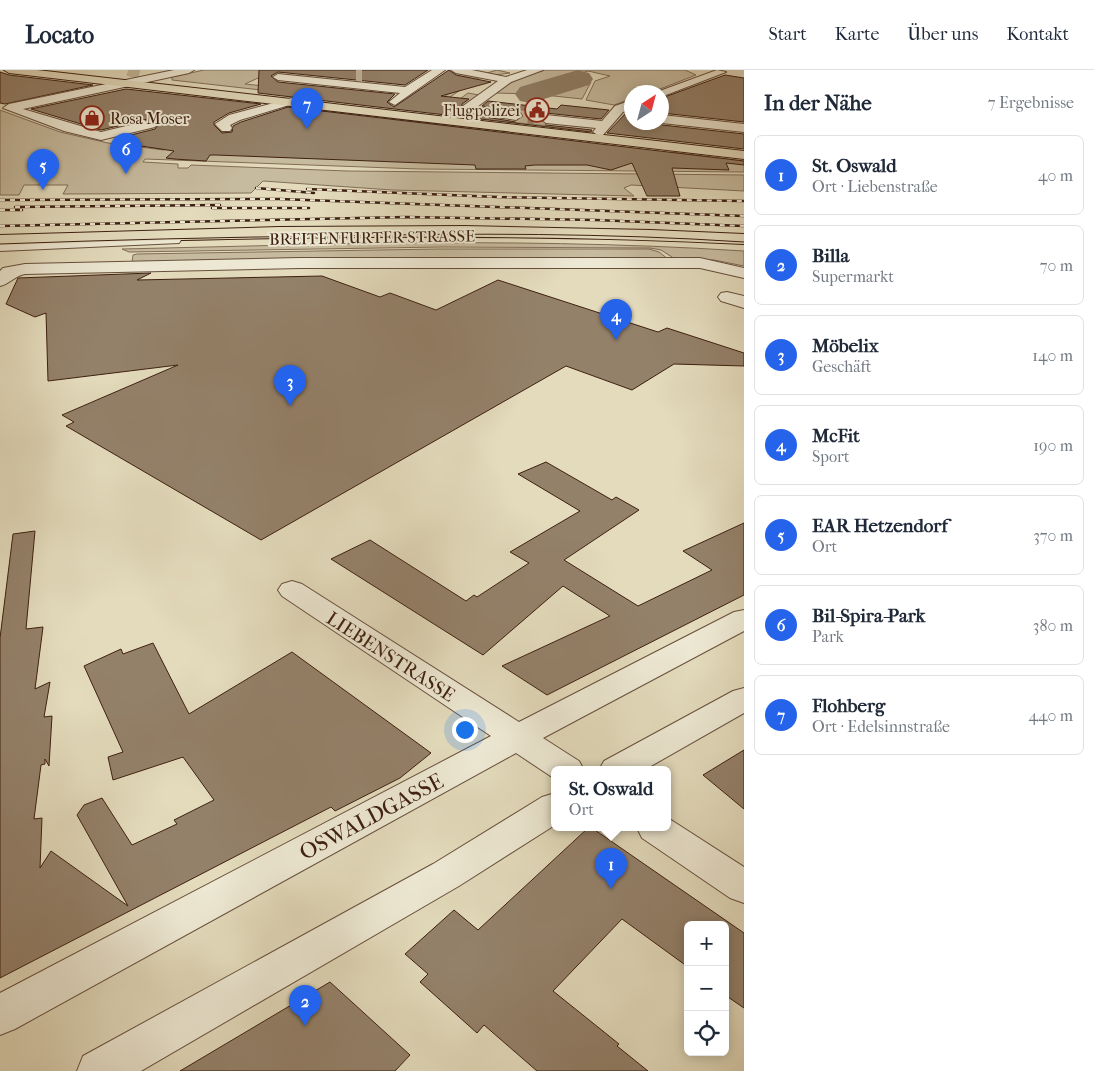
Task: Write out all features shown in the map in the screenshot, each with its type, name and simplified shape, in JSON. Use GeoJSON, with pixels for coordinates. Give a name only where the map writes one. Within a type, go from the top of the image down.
{"type":"FeatureCollection","features":[{"type":"Feature","properties":{"kind":"main road"},"geometry":{"type":"LineString","coordinates":[[9,70],[136,79],[292,101],[744,155]]}},
{"type":"Feature","properties":{"kind":"main road"},"geometry":{"type":"LineString","coordinates":[[53,70],[385,108],[602,128],[744,148]]}},
{"type":"Feature","properties":{"kind":"main road","name":"BREITENFURTER STRASSE"},"geometry":{"type":"LineString","coordinates":[[0,240],[456,230],[579,231],[744,239]]}},
{"type":"Feature","properties":{"kind":"main road","name":"BREITENFURTER STRASSE"},"geometry":{"type":"LineString","coordinates":[[0,251],[266,244],[510,241],[628,242],[744,248]]}},
{"type":"Feature","properties":{"kind":"street"},"geometry":{"type":"LineString","coordinates":[[84,74],[104,70]]}},
{"type":"Feature","properties":{"kind":"street"},"geometry":{"type":"LineString","coordinates":[[11,109],[136,79],[189,70]]}},
{"type":"Feature","properties":{"kind":"street"},"geometry":{"type":"LineString","coordinates":[[431,70],[438,70]]}},
{"type":"Feature","properties":{"kind":"street"},"geometry":{"type":"LineString","coordinates":[[385,108],[410,91],[411,87],[438,70]]}},
{"type":"Feature","properties":{"kind":"street"},"geometry":{"type":"LineString","coordinates":[[456,70],[507,80]]}},
{"type":"Feature","properties":{"kind":"street"},"geometry":{"type":"LineString","coordinates":[[516,116],[467,109],[507,80],[538,70]]}},
{"type":"Feature","properties":{"kind":"street"},"geometry":{"type":"LineString","coordinates":[[338,71],[363,75]]}},
{"type":"Feature","properties":{"kind":"street"},"geometry":{"type":"LineString","coordinates":[[669,90],[721,72]]}},
{"type":"Feature","properties":{"kind":"street"},"geometry":{"type":"LineString","coordinates":[[265,83],[282,73],[410,91]]}},
{"type":"Feature","properties":{"kind":"street"},"geometry":{"type":"LineString","coordinates":[[404,78],[422,80]]}},
{"type":"Feature","properties":{"kind":"street"},"geometry":{"type":"LineString","coordinates":[[11,109],[88,98]]}},
{"type":"Feature","properties":{"kind":"street"},"geometry":{"type":"LineString","coordinates":[[226,128],[221,124],[234,120],[233,118],[292,101]]}},
{"type":"Feature","properties":{"kind":"street"},"geometry":{"type":"LineString","coordinates":[[546,119],[602,128],[624,106]]}},
{"type":"Feature","properties":{"kind":"street"},"geometry":{"type":"LineString","coordinates":[[11,109],[100,136],[151,124]]}},
{"type":"Feature","properties":{"kind":"street"},"geometry":{"type":"LineString","coordinates":[[250,114],[266,119]]}},
{"type":"Feature","properties":{"kind":"street"},"geometry":{"type":"LineString","coordinates":[[614,114],[624,115]]}},
{"type":"Feature","properties":{"kind":"street"},"geometry":{"type":"LineString","coordinates":[[669,120],[744,128]]}},
{"type":"Feature","properties":{"kind":"street","name":"BREITENFURTER STRASSE"},"geometry":{"type":"LineString","coordinates":[[0,246],[246,238],[470,235],[630,237],[744,244]]}},
{"type":"Feature","properties":{"kind":"street","name":"BREITENFURTER STRASSE"},"geometry":{"type":"LineString","coordinates":[[0,281],[3,276],[13,271],[36,269],[300,263],[529,270],[700,264],[744,273]]}},
{"type":"Feature","properties":{"kind":"street","name":"LIEBENSTRASSE"},"geometry":{"type":"LineString","coordinates":[[292,590],[561,766]]}},
{"type":"Feature","properties":{"kind":"street","name":"OSWALDGASSE"},"geometry":{"type":"LineString","coordinates":[[0,1015],[516,738],[744,619]]}},
{"type":"Feature","properties":{"kind":"street"},"geometry":{"type":"LineString","coordinates":[[623,766],[744,699]]}},
{"type":"Feature","properties":{"kind":"street"},"geometry":{"type":"LineString","coordinates":[[99,1071],[446,875],[551,809]]}},
{"type":"Feature","properties":{"kind":"street"},"geometry":{"type":"LineString","coordinates":[[660,831],[744,887]]}},
{"type":"Feature","properties":{"kind":"shaded area"},"geometry":{"type":"Polygon","coordinates":[[[204,70],[264,70],[271,72],[245,84],[391,100],[385,104],[172,80],[172,77],[204,70]]]}},
{"type":"Feature","properties":{"kind":"shaded area"},"geometry":{"type":"Polygon","coordinates":[[[463,70],[487,73],[497,70],[510,73],[480,77],[438,105],[449,107],[468,93],[479,95],[463,109],[595,127],[396,105],[401,101],[432,105],[451,92],[439,78],[463,70]]]}},
{"type":"Feature","properties":{"kind":"shaded area"},"geometry":{"type":"Polygon","coordinates":[[[545,70],[685,70],[696,75],[669,86],[624,85],[624,101],[614,105],[586,100],[595,81],[610,76],[588,71],[570,77],[575,79],[528,94],[496,93],[518,78],[545,70]]]}},
{"type":"Feature","properties":{"kind":"shaded area"},"geometry":{"type":"Polygon","coordinates":[[[581,80],[591,82],[582,99],[535,94],[581,80]]]}},
{"type":"Feature","properties":{"kind":"shaded area"},"geometry":{"type":"Polygon","coordinates":[[[288,104],[664,155],[671,152],[744,161],[744,172],[419,169],[145,159],[143,162],[178,164],[178,168],[188,168],[191,165],[347,171],[744,175],[744,191],[631,185],[624,188],[634,196],[392,190],[263,181],[251,193],[63,194],[68,185],[24,185],[19,195],[0,195],[0,110],[60,132],[108,143],[164,150],[199,133],[221,132],[288,122],[321,111],[301,106],[282,107],[288,104]]]}},
{"type":"Feature","properties":{"kind":"shaded area"},"geometry":{"type":"Polygon","coordinates":[[[377,243],[652,246],[744,251],[744,266],[714,260],[675,259],[661,250],[650,248],[442,247],[129,252],[122,249],[377,243]]]}},
{"type":"Feature","properties":{"kind":"shaded area"},"geometry":{"type":"Polygon","coordinates":[[[439,249],[649,249],[659,252],[668,259],[132,262],[133,255],[137,254],[439,249]]]}},
{"type":"Feature","properties":{"kind":"building"},"geometry":{"type":"Polygon","coordinates":[[[259,70],[428,70],[405,85],[278,72],[271,76],[278,82],[395,94],[387,102],[394,107],[449,70],[456,75],[491,82],[441,96],[469,99],[462,104],[462,113],[516,122],[524,116],[520,111],[482,106],[488,101],[557,109],[561,105],[609,110],[601,119],[546,113],[538,118],[546,125],[592,130],[591,132],[258,93],[259,70]]]}},
{"type":"Feature","properties":{"kind":"building"},"geometry":{"type":"Polygon","coordinates":[[[0,72],[9,75],[93,85],[5,104],[0,103],[0,72]]]}},
{"type":"Feature","properties":{"kind":"building"},"geometry":{"type":"Polygon","coordinates":[[[725,75],[744,78],[744,122],[669,114],[669,95],[725,75]]]}},
{"type":"Feature","properties":{"kind":"building"},"geometry":{"type":"Polygon","coordinates":[[[126,89],[261,104],[229,113],[214,122],[214,125],[222,133],[232,132],[233,126],[241,122],[288,107],[744,161],[744,165],[726,163],[729,170],[672,168],[680,196],[647,196],[632,163],[611,170],[587,165],[535,165],[525,166],[526,169],[476,169],[475,165],[216,155],[210,155],[206,161],[174,159],[166,158],[174,151],[141,146],[115,139],[155,129],[159,124],[152,118],[101,130],[31,109],[126,89]]]}},
{"type":"Feature","properties":{"kind":"building"},"geometry":{"type":"Polygon","coordinates":[[[624,115],[624,130],[669,130],[669,126],[744,134],[744,149],[607,133],[624,115]]]}},
{"type":"Feature","properties":{"kind":"building"},"geometry":{"type":"Polygon","coordinates":[[[151,273],[137,280],[322,276],[380,297],[390,293],[436,310],[498,280],[658,332],[667,328],[744,353],[744,366],[674,364],[632,390],[566,366],[261,540],[66,426],[74,422],[62,415],[178,365],[48,381],[46,313],[35,317],[6,304],[18,278],[151,273]]]}},
{"type":"Feature","properties":{"kind":"building"},"geometry":{"type":"Polygon","coordinates":[[[546,462],[612,500],[616,497],[639,510],[564,560],[638,606],[712,570],[683,551],[744,523],[744,595],[547,695],[502,666],[610,616],[563,586],[483,655],[331,559],[370,540],[466,601],[474,595],[477,597],[529,563],[510,552],[580,511],[518,474],[546,462]]]}},
{"type":"Feature","properties":{"kind":"building"},"geometry":{"type":"Polygon","coordinates":[[[35,531],[26,629],[43,627],[35,689],[50,682],[44,717],[52,716],[49,766],[45,759],[45,764],[41,765],[34,819],[42,818],[40,868],[51,851],[128,906],[77,815],[84,805],[102,798],[132,845],[177,824],[174,820],[214,800],[183,757],[113,780],[108,757],[123,752],[84,666],[121,649],[123,654],[153,643],[189,714],[292,652],[431,753],[400,778],[335,811],[331,807],[0,978],[0,638],[13,534],[35,531]]]}},
{"type":"Feature","properties":{"kind":"building"},"geometry":{"type":"Polygon","coordinates":[[[744,750],[744,809],[703,775],[744,750]]]}},
{"type":"Feature","properties":{"kind":"building"},"geometry":{"type":"Polygon","coordinates":[[[585,831],[596,831],[727,921],[684,921],[684,964],[622,919],[553,991],[619,1044],[617,1046],[648,1071],[537,1071],[484,1025],[477,1033],[420,982],[428,974],[405,954],[454,910],[478,930],[585,831]]]}},
{"type":"Feature","properties":{"kind":"building"},"geometry":{"type":"Polygon","coordinates":[[[729,923],[744,933],[744,1008],[729,998],[729,923]]]}},
{"type":"Feature","properties":{"kind":"building"},"geometry":{"type":"Polygon","coordinates":[[[330,982],[410,1055],[395,1071],[180,1071],[330,982]]]}},
{"type":"Feature","properties":{"kind":"taxiway"},"geometry":{"type":"LineString","coordinates":[[531,94],[578,79]]}},
{"type":"Feature","properties":{"kind":"tunnel"},"geometry":{"type":"LineString","coordinates":[[128,70],[140,73]]}},
{"type":"Feature","properties":{"kind":"tunnel"},"geometry":{"type":"LineString","coordinates":[[356,75],[362,75]]}},
{"type":"Feature","properties":{"kind":"tunnel"},"geometry":{"type":"LineString","coordinates":[[516,116],[546,119]]}},
{"type":"Feature","properties":{"kind":"tram line"},"geometry":{"type":"LineString","coordinates":[[0,244],[208,238],[487,234],[590,235],[744,242]]}},
{"type":"Feature","properties":{"kind":"railway"},"geometry":{"type":"LineString","coordinates":[[256,188],[314,193]]}},
{"type":"Feature","properties":{"kind":"railway"},"geometry":{"type":"LineString","coordinates":[[307,189],[498,197],[744,201]]}},
{"type":"Feature","properties":{"kind":"railway"},"geometry":{"type":"LineString","coordinates":[[0,200],[279,199],[744,216]]}},
{"type":"Feature","properties":{"kind":"railway"},"geometry":{"type":"LineString","coordinates":[[15,207],[220,205]]}},
{"type":"Feature","properties":{"kind":"railway"},"geometry":{"type":"LineString","coordinates":[[212,208],[309,208]]}},
{"type":"Feature","properties":{"kind":"railway"},"geometry":{"type":"LineString","coordinates":[[0,210],[22,210]]}},
{"type":"Feature","properties":{"kind":"railway"},"geometry":{"type":"LineString","coordinates":[[0,226],[406,217],[596,220],[744,226]]}},
{"type":"Feature","properties":{"kind":"place","name":"Flugpolizei"},"geometry":{"type":"Point","coordinates":[537,110]}},
{"type":"Feature","properties":{"kind":"place","name":"Rosa Moser"},"geometry":{"type":"Point","coordinates":[92,118]}},
{"type":"Feature","properties":{"kind":"place","name":"Flohberg"},"geometry":{"type":"Point","coordinates":[307,129]}},
{"type":"Feature","properties":{"kind":"place","name":"Bil-Spira-Park"},"geometry":{"type":"Point","coordinates":[126,174]}},
{"type":"Feature","properties":{"kind":"place","name":"EAR Hetzendorf"},"geometry":{"type":"Point","coordinates":[43,190]}},
{"type":"Feature","properties":{"kind":"place","name":"McFit"},"geometry":{"type":"Point","coordinates":[616,340]}},
{"type":"Feature","properties":{"kind":"place","name":"Möbelix"},"geometry":{"type":"Point","coordinates":[290,406]}},
{"type":"Feature","properties":{"kind":"place","name":"St. Oswald"},"geometry":{"type":"Point","coordinates":[611,889]}},
{"type":"Feature","properties":{"kind":"place","name":"Billa"},"geometry":{"type":"Point","coordinates":[305,1026]}}]}
